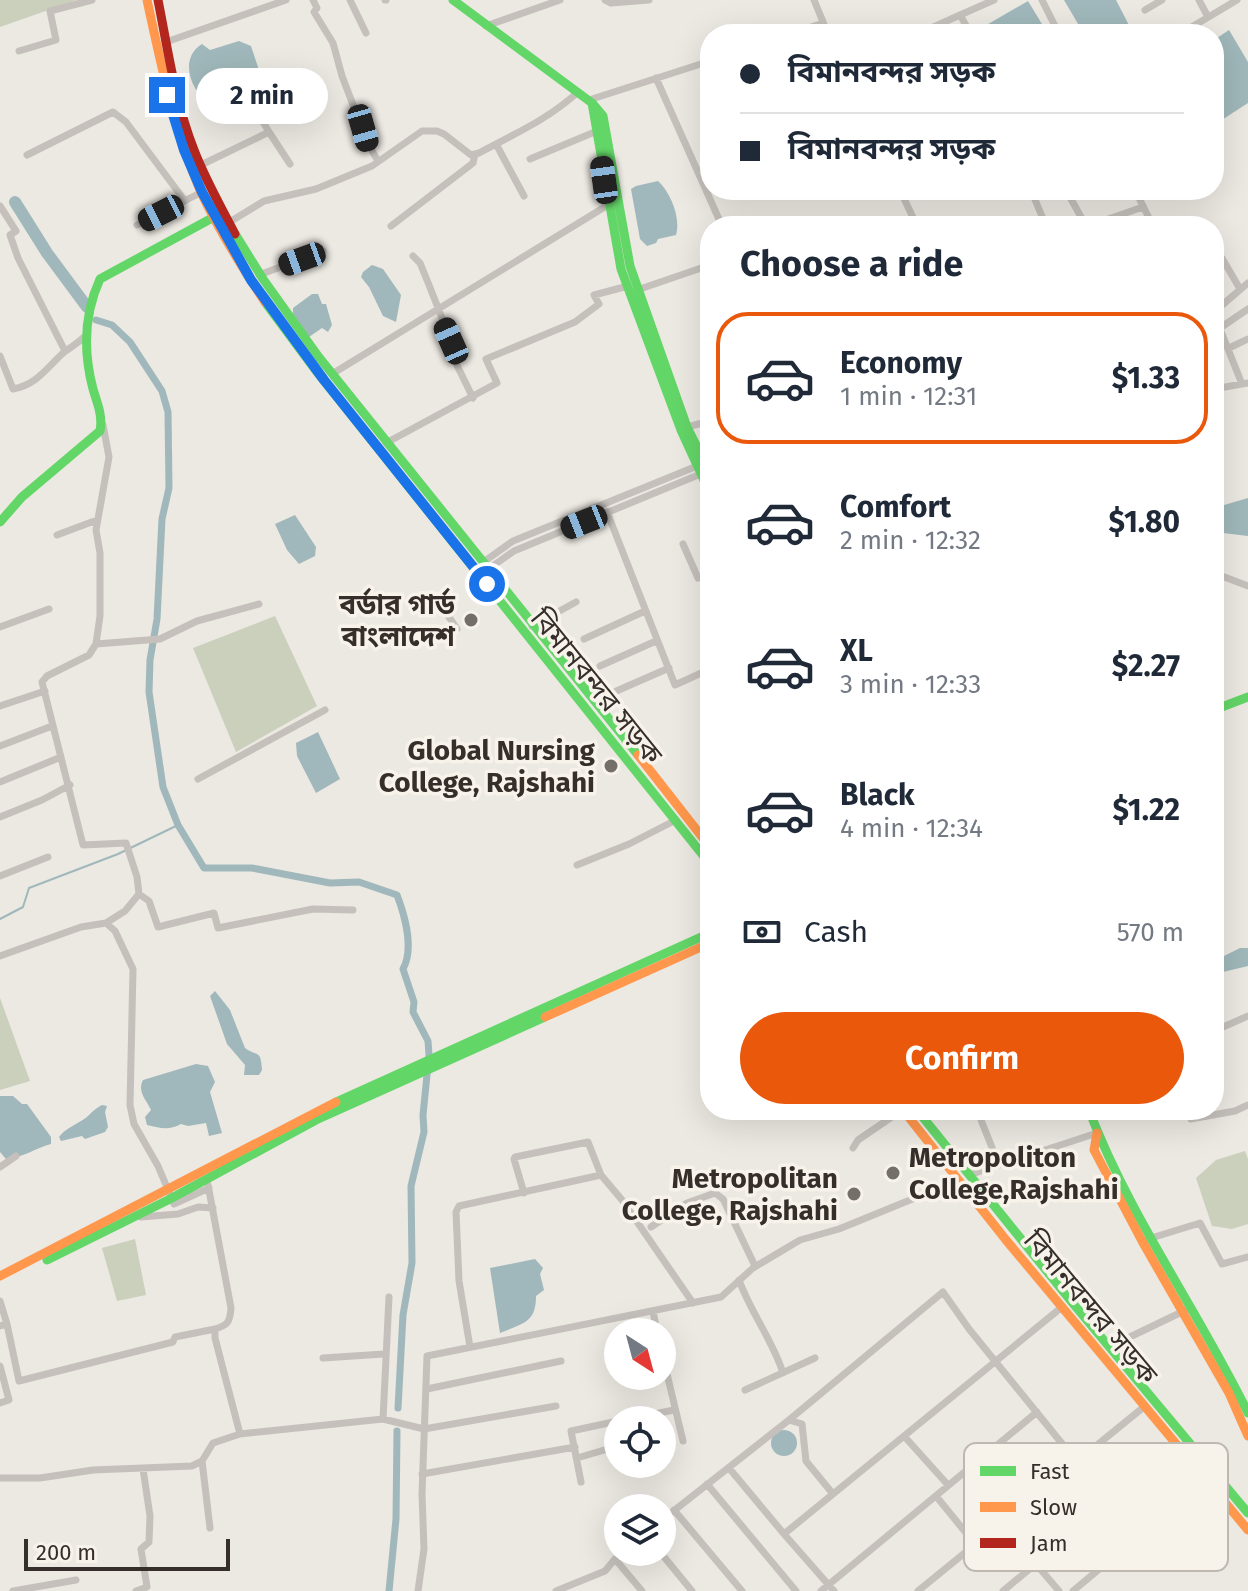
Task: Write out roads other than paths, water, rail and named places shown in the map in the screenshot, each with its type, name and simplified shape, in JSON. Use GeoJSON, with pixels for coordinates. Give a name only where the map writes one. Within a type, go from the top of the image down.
{"type":"FeatureCollection","features":[{"type":"Feature","properties":{"kind":"main road","name":"বিমানবন্দর সড়ক"},"geometry":{"type":"LineString","coordinates":[[147,0],[167,95],[184,150],[214,217],[271,310],[448,528],[700,851]]}},
{"type":"Feature","properties":{"kind":"main road","name":"বিমানবন্দর সড়ক"},"geometry":{"type":"LineString","coordinates":[[158,0],[178,93],[201,165],[228,223],[259,275],[448,528],[485,566],[700,835]]}},
{"type":"Feature","properties":{"kind":"main road"},"geometry":{"type":"LineString","coordinates":[[453,0],[590,101],[604,121],[632,288],[700,459]]}},
{"type":"Feature","properties":{"kind":"main road"},"geometry":{"type":"LineString","coordinates":[[590,101],[616,253],[700,459]]}},
{"type":"Feature","properties":{"kind":"main road"},"geometry":{"type":"LineString","coordinates":[[0,522],[22,497],[100,431],[103,423],[84,337],[92,298],[100,279],[214,217]]}},
{"type":"Feature","properties":{"kind":"main road"},"geometry":{"type":"LineString","coordinates":[[1224,706],[1248,697]]}},
{"type":"Feature","properties":{"kind":"main road"},"geometry":{"type":"LineString","coordinates":[[0,1276],[169,1194],[208,1184],[316,1120],[700,938]]}},
{"type":"Feature","properties":{"kind":"main road"},"geometry":{"type":"LineString","coordinates":[[438,1060],[700,948]]}},
{"type":"Feature","properties":{"kind":"main road"},"geometry":{"type":"LineString","coordinates":[[0,1284],[133,1217],[312,1113],[419,1069]]}},
{"type":"Feature","properties":{"kind":"main road","name":"বিমানবন্দর সড়ক"},"geometry":{"type":"LineString","coordinates":[[911,1120],[964,1177],[1189,1443]]}},
{"type":"Feature","properties":{"kind":"main road","name":"বিমানবন্দর সড়ক"},"geometry":{"type":"LineString","coordinates":[[924,1120],[1062,1307],[1176,1443]]}},
{"type":"Feature","properties":{"kind":"main road"},"geometry":{"type":"LineString","coordinates":[[1092,1120],[1146,1240],[1186,1310],[1248,1436]]}},
{"type":"Feature","properties":{"kind":"main road"},"geometry":{"type":"LineString","coordinates":[[1186,1310],[1237,1388],[1248,1413]]}},
{"type":"Feature","properties":{"kind":"main road","name":"বিমানবন্দর সড়ক"},"geometry":{"type":"LineString","coordinates":[[1228,1489],[1248,1513]]}},
{"type":"Feature","properties":{"kind":"main road","name":"বিমানবন্দর সড়ক"},"geometry":{"type":"LineString","coordinates":[[1228,1506],[1248,1530]]}},
{"type":"Feature","properties":{"kind":"street"},"geometry":{"type":"LineString","coordinates":[[19,51],[56,40],[50,11],[92,0]]}},
{"type":"Feature","properties":{"kind":"street"},"geometry":{"type":"LineString","coordinates":[[166,42],[286,0]]}},
{"type":"Feature","properties":{"kind":"street"},"geometry":{"type":"LineString","coordinates":[[313,0],[317,8],[314,12],[333,43],[342,76],[368,144],[378,161]]}},
{"type":"Feature","properties":{"kind":"street"},"geometry":{"type":"LineString","coordinates":[[350,0],[366,33]]}},
{"type":"Feature","properties":{"kind":"street"},"geometry":{"type":"LineString","coordinates":[[486,26],[560,0]]}},
{"type":"Feature","properties":{"kind":"street"},"geometry":{"type":"LineString","coordinates":[[605,0],[611,3],[649,0]]}},
{"type":"Feature","properties":{"kind":"street"},"geometry":{"type":"LineString","coordinates":[[814,0],[823,23],[820,24]]}},
{"type":"Feature","properties":{"kind":"street"},"geometry":{"type":"LineString","coordinates":[[940,24],[994,0]]}},
{"type":"Feature","properties":{"kind":"street"},"geometry":{"type":"LineString","coordinates":[[1042,0],[1054,24]]}},
{"type":"Feature","properties":{"kind":"street"},"geometry":{"type":"LineString","coordinates":[[1145,10],[1162,0]]}},
{"type":"Feature","properties":{"kind":"street"},"geometry":{"type":"LineString","coordinates":[[1199,0],[1208,17]]}},
{"type":"Feature","properties":{"kind":"street"},"geometry":{"type":"LineString","coordinates":[[1196,24],[1237,0]]}},
{"type":"Feature","properties":{"kind":"street"},"geometry":{"type":"LineString","coordinates":[[960,15],[965,24]]}},
{"type":"Feature","properties":{"kind":"street"},"geometry":{"type":"LineString","coordinates":[[590,101],[700,64]]}},
{"type":"Feature","properties":{"kind":"street"},"geometry":{"type":"LineString","coordinates":[[656,78],[700,171]]}},
{"type":"Feature","properties":{"kind":"street"},"geometry":{"type":"LineString","coordinates":[[228,223],[264,201],[333,183],[378,161],[422,131],[444,134],[471,155],[475,154],[544,120],[578,92]]}},
{"type":"Feature","properties":{"kind":"street"},"geometry":{"type":"LineString","coordinates":[[27,155],[113,112],[126,122],[185,201]]}},
{"type":"Feature","properties":{"kind":"street"},"geometry":{"type":"LineString","coordinates":[[263,122],[290,164]]}},
{"type":"Feature","properties":{"kind":"street"},"geometry":{"type":"LineString","coordinates":[[530,159],[597,131]]}},
{"type":"Feature","properties":{"kind":"street"},"geometry":{"type":"LineString","coordinates":[[201,165],[269,132]]}},
{"type":"Feature","properties":{"kind":"street"},"geometry":{"type":"LineString","coordinates":[[496,144],[524,196]]}},
{"type":"Feature","properties":{"kind":"street"},"geometry":{"type":"LineString","coordinates":[[391,226],[473,163],[475,154]]}},
{"type":"Feature","properties":{"kind":"street"},"geometry":{"type":"LineString","coordinates":[[137,225],[202,192]]}},
{"type":"Feature","properties":{"kind":"street"},"geometry":{"type":"LineString","coordinates":[[1140,200],[1148,216]]}},
{"type":"Feature","properties":{"kind":"street"},"geometry":{"type":"LineString","coordinates":[[332,374],[608,205]]}},
{"type":"Feature","properties":{"kind":"street"},"geometry":{"type":"LineString","coordinates":[[0,206],[16,231],[0,239]]}},
{"type":"Feature","properties":{"kind":"street"},"geometry":{"type":"LineString","coordinates":[[1116,216],[1143,207]]}},
{"type":"Feature","properties":{"kind":"street"},"geometry":{"type":"LineString","coordinates":[[10,235],[18,258],[65,351]]}},
{"type":"Feature","properties":{"kind":"street"},"geometry":{"type":"LineString","coordinates":[[259,275],[323,251]]}},
{"type":"Feature","properties":{"kind":"street"},"geometry":{"type":"LineString","coordinates":[[413,256],[420,263],[451,341],[451,353],[473,398]]}},
{"type":"Feature","properties":{"kind":"street"},"geometry":{"type":"LineString","coordinates":[[1224,261],[1240,289]]}},
{"type":"Feature","properties":{"kind":"street"},"geometry":{"type":"LineString","coordinates":[[386,443],[497,383],[486,359],[575,322],[599,304],[594,295],[632,288],[700,268]]}},
{"type":"Feature","properties":{"kind":"street"},"geometry":{"type":"LineString","coordinates":[[1224,304],[1248,283]]}},
{"type":"Feature","properties":{"kind":"street"},"geometry":{"type":"LineString","coordinates":[[1224,325],[1248,309]]}},
{"type":"Feature","properties":{"kind":"street"},"geometry":{"type":"LineString","coordinates":[[0,356],[4,378],[13,389],[24,387],[36,381],[65,351],[84,337]]}},
{"type":"Feature","properties":{"kind":"street"},"geometry":{"type":"LineString","coordinates":[[1224,337],[1245,383],[1224,387]]}},
{"type":"Feature","properties":{"kind":"street"},"geometry":{"type":"LineString","coordinates":[[1229,348],[1248,339]]}},
{"type":"Feature","properties":{"kind":"street"},"geometry":{"type":"LineString","coordinates":[[0,956],[81,927],[106,923],[125,911],[139,894],[126,843],[83,845],[42,682],[47,676],[89,655],[96,644],[100,616],[97,520],[109,457],[103,423]]}},
{"type":"Feature","properties":{"kind":"street"},"geometry":{"type":"LineString","coordinates":[[687,427],[700,424]]}},
{"type":"Feature","properties":{"kind":"street"},"geometry":{"type":"LineString","coordinates":[[485,566],[700,471]]}},
{"type":"Feature","properties":{"kind":"street"},"geometry":{"type":"LineString","coordinates":[[485,566],[513,541],[700,471]]}},
{"type":"Feature","properties":{"kind":"street"},"geometry":{"type":"LineString","coordinates":[[607,512],[675,685],[700,674]]}},
{"type":"Feature","properties":{"kind":"street"},"geometry":{"type":"LineString","coordinates":[[57,535],[97,520]]}},
{"type":"Feature","properties":{"kind":"street"},"geometry":{"type":"LineString","coordinates":[[683,544],[700,577]]}},
{"type":"Feature","properties":{"kind":"street"},"geometry":{"type":"LineString","coordinates":[[1224,577],[1248,586]]}},
{"type":"Feature","properties":{"kind":"street"},"geometry":{"type":"LineString","coordinates":[[437,599],[457,629]]}},
{"type":"Feature","properties":{"kind":"street"},"geometry":{"type":"LineString","coordinates":[[532,626],[576,602]]}},
{"type":"Feature","properties":{"kind":"street"},"geometry":{"type":"LineString","coordinates":[[96,644],[160,639],[197,621],[259,604]]}},
{"type":"Feature","properties":{"kind":"street"},"geometry":{"type":"LineString","coordinates":[[0,627],[49,609]]}},
{"type":"Feature","properties":{"kind":"street"},"geometry":{"type":"LineString","coordinates":[[584,639],[645,611]]}},
{"type":"Feature","properties":{"kind":"street"},"geometry":{"type":"LineString","coordinates":[[600,666],[656,641]]}},
{"type":"Feature","properties":{"kind":"street"},"geometry":{"type":"LineString","coordinates":[[605,696],[669,668]]}},
{"type":"Feature","properties":{"kind":"street"},"geometry":{"type":"LineString","coordinates":[[0,706],[45,691]]}},
{"type":"Feature","properties":{"kind":"street"},"geometry":{"type":"LineString","coordinates":[[198,779],[325,710]]}},
{"type":"Feature","properties":{"kind":"street"},"geometry":{"type":"LineString","coordinates":[[0,746],[52,726]]}},
{"type":"Feature","properties":{"kind":"street"},"geometry":{"type":"LineString","coordinates":[[0,782],[61,757]]}},
{"type":"Feature","properties":{"kind":"street"},"geometry":{"type":"LineString","coordinates":[[0,817],[70,785]]}},
{"type":"Feature","properties":{"kind":"street"},"geometry":{"type":"LineString","coordinates":[[577,865],[629,844],[676,820]]}},
{"type":"Feature","properties":{"kind":"street"},"geometry":{"type":"LineString","coordinates":[[0,876],[48,857]]}},
{"type":"Feature","properties":{"kind":"street"},"geometry":{"type":"LineString","coordinates":[[139,894],[149,901],[158,927],[214,913],[218,928],[313,909],[353,910]]}},
{"type":"Feature","properties":{"kind":"street"},"geometry":{"type":"LineString","coordinates":[[106,923],[115,931],[133,969],[130,1105],[134,1124],[158,1166],[169,1194]]}},
{"type":"Feature","properties":{"kind":"street"},"geometry":{"type":"LineString","coordinates":[[1224,1027],[1248,1016]]}},
{"type":"Feature","properties":{"kind":"street"},"geometry":{"type":"LineString","coordinates":[[1224,1113],[1248,1105]]}},
{"type":"Feature","properties":{"kind":"street"},"geometry":{"type":"LineString","coordinates":[[853,1148],[858,1140],[887,1120]]}},
{"type":"Feature","properties":{"kind":"street"},"geometry":{"type":"LineString","coordinates":[[981,1120],[999,1165]]}},
{"type":"Feature","properties":{"kind":"street"},"geometry":{"type":"LineString","coordinates":[[418,1591],[424,1549],[422,1474],[427,1356],[721,1297],[755,1266],[800,1240],[839,1229],[964,1177],[1097,1133]]}},
{"type":"Feature","properties":{"kind":"street"},"geometry":{"type":"LineString","coordinates":[[524,1193],[514,1159],[520,1155],[588,1142],[601,1175],[622,1200],[693,1303]]}},
{"type":"Feature","properties":{"kind":"street"},"geometry":{"type":"LineString","coordinates":[[0,1167],[16,1156]]}},
{"type":"Feature","properties":{"kind":"street"},"geometry":{"type":"LineString","coordinates":[[470,1347],[459,1281],[456,1212],[459,1206],[601,1175]]}},
{"type":"Feature","properties":{"kind":"street"},"geometry":{"type":"LineString","coordinates":[[0,1301],[19,1381],[173,1342],[175,1337],[226,1326],[230,1321],[231,1308],[208,1184]]}},
{"type":"Feature","properties":{"kind":"street"},"geometry":{"type":"LineString","coordinates":[[651,1227],[687,1203],[715,1193],[723,1199],[755,1266]]}},
{"type":"Feature","properties":{"kind":"street"},"geometry":{"type":"LineString","coordinates":[[133,1217],[178,1214],[198,1207],[213,1208]]}},
{"type":"Feature","properties":{"kind":"street"},"geometry":{"type":"LineString","coordinates":[[1146,1240],[1200,1223],[1222,1264],[1248,1257]]}},
{"type":"Feature","properties":{"kind":"street"},"geometry":{"type":"LineString","coordinates":[[739,1280],[783,1373]]}},
{"type":"Feature","properties":{"kind":"street"},"geometry":{"type":"LineString","coordinates":[[676,1508],[789,1420],[943,1292],[1062,1443]]}},
{"type":"Feature","properties":{"kind":"street"},"geometry":{"type":"LineString","coordinates":[[383,1419],[389,1297]]}},
{"type":"Feature","properties":{"kind":"street"},"geometry":{"type":"LineString","coordinates":[[784,1534],[1062,1307]]}},
{"type":"Feature","properties":{"kind":"street"},"geometry":{"type":"LineString","coordinates":[[1109,1347],[1186,1310]]}},
{"type":"Feature","properties":{"kind":"street"},"geometry":{"type":"LineString","coordinates":[[653,1311],[654,1318]]}},
{"type":"Feature","properties":{"kind":"street"},"geometry":{"type":"LineString","coordinates":[[215,1329],[240,1434]]}},
{"type":"Feature","properties":{"kind":"street"},"geometry":{"type":"LineString","coordinates":[[323,1358],[384,1354]]}},
{"type":"Feature","properties":{"kind":"street"},"geometry":{"type":"LineString","coordinates":[[745,1390],[815,1358]]}},
{"type":"Feature","properties":{"kind":"street"},"geometry":{"type":"LineString","coordinates":[[427,1389],[561,1361]]}},
{"type":"Feature","properties":{"kind":"street"},"geometry":{"type":"LineString","coordinates":[[0,1366],[9,1400],[0,1403]]}},
{"type":"Feature","properties":{"kind":"street"},"geometry":{"type":"LineString","coordinates":[[0,1478],[40,1478],[93,1470],[192,1466],[202,1461],[213,1443],[240,1434],[383,1419],[424,1429],[556,1406]]}},
{"type":"Feature","properties":{"kind":"street"},"geometry":{"type":"LineString","coordinates":[[1100,1443],[1145,1406]]}},
{"type":"Feature","properties":{"kind":"street"},"geometry":{"type":"LineString","coordinates":[[999,1443],[1037,1412]]}},
{"type":"Feature","properties":{"kind":"street"},"geometry":{"type":"LineString","coordinates":[[676,1417],[683,1441]]}},
{"type":"Feature","properties":{"kind":"street"},"geometry":{"type":"LineString","coordinates":[[789,1420],[802,1424],[806,1461],[833,1494]]}},
{"type":"Feature","properties":{"kind":"street"},"geometry":{"type":"LineString","coordinates":[[581,1482],[571,1431],[604,1424]]}},
{"type":"Feature","properties":{"kind":"street"},"geometry":{"type":"LineString","coordinates":[[904,1436],[948,1485]]}},
{"type":"Feature","properties":{"kind":"street"},"geometry":{"type":"LineString","coordinates":[[422,1474],[575,1447]]}},
{"type":"Feature","properties":{"kind":"street"},"geometry":{"type":"LineString","coordinates":[[577,1458],[604,1450]]}},
{"type":"Feature","properties":{"kind":"street"},"geometry":{"type":"LineString","coordinates":[[202,1461],[210,1528]]}},
{"type":"Feature","properties":{"kind":"street"},"geometry":{"type":"LineString","coordinates":[[729,1468],[831,1588]]}},
{"type":"Feature","properties":{"kind":"street"},"geometry":{"type":"LineString","coordinates":[[136,1591],[147,1587],[141,1549],[149,1542],[150,1516],[143,1469]]}},
{"type":"Feature","properties":{"kind":"street"},"geometry":{"type":"LineString","coordinates":[[821,1591],[831,1588],[964,1472]]}},
{"type":"Feature","properties":{"kind":"street"},"geometry":{"type":"LineString","coordinates":[[707,1484],[796,1591]]}},
{"type":"Feature","properties":{"kind":"street"},"geometry":{"type":"LineString","coordinates":[[936,1496],[964,1530]]}},
{"type":"Feature","properties":{"kind":"street"},"geometry":{"type":"LineString","coordinates":[[676,1512],[742,1591]]}},
{"type":"Feature","properties":{"kind":"street"},"geometry":{"type":"LineString","coordinates":[[918,1591],[964,1553]]}},
{"type":"Feature","properties":{"kind":"street"},"geometry":{"type":"LineString","coordinates":[[556,1591],[605,1571],[609,1566]]}},
{"type":"Feature","properties":{"kind":"street"},"geometry":{"type":"LineString","coordinates":[[621,1566],[642,1591]]}},
{"type":"Feature","properties":{"kind":"street"},"geometry":{"type":"LineString","coordinates":[[671,1566],[692,1591]]}},
{"type":"Feature","properties":{"kind":"street"},"geometry":{"type":"LineString","coordinates":[[1003,1591],[1027,1571]]}},
{"type":"Feature","properties":{"kind":"street"},"geometry":{"type":"LineString","coordinates":[[1043,1571],[1059,1591]]}},
{"type":"Feature","properties":{"kind":"street"},"geometry":{"type":"LineString","coordinates":[[1073,1591],[1098,1571]]}},
{"type":"Feature","properties":{"kind":"street"},"geometry":{"type":"LineString","coordinates":[[13,1591],[76,1580]]}},
{"type":"Feature","properties":{"kind":"water"},"geometry":{"type":"Polygon","coordinates":[[[1064,0],[1116,0],[1128,24],[1078,24],[1064,0]]]}},
{"type":"Feature","properties":{"kind":"water"},"geometry":{"type":"Polygon","coordinates":[[[1028,1],[1042,24],[988,24],[1028,1]]]}},
{"type":"Feature","properties":{"kind":"water"},"geometry":{"type":"Polygon","coordinates":[[[1229,30],[1248,62],[1248,103],[1224,119],[1224,33],[1229,30]]]}},
{"type":"Feature","properties":{"kind":"water"},"geometry":{"type":"Polygon","coordinates":[[[239,41],[251,46],[260,87],[242,98],[210,105],[193,84],[190,58],[202,44],[210,50],[239,41]]]}},
{"type":"Feature","properties":{"kind":"water"},"geometry":{"type":"Polygon","coordinates":[[[658,181],[674,206],[676,235],[658,239],[647,246],[640,239],[631,189],[658,181]]]}},
{"type":"Feature","properties":{"kind":"water"},"geometry":{"type":"Polygon","coordinates":[[[372,265],[383,269],[401,295],[396,322],[383,316],[361,277],[372,265]]]}},
{"type":"Feature","properties":{"kind":"water"},"geometry":{"type":"Polygon","coordinates":[[[312,294],[318,294],[322,304],[326,304],[332,325],[328,332],[322,328],[309,337],[293,314],[293,308],[312,294]]]}},
{"type":"Feature","properties":{"kind":"water"},"geometry":{"type":"Polygon","coordinates":[[[1248,498],[1248,536],[1224,533],[1224,505],[1248,498]]]}},
{"type":"Feature","properties":{"kind":"water"},"geometry":{"type":"Polygon","coordinates":[[[295,515],[316,547],[315,556],[299,564],[287,550],[275,524],[295,515]]]}},
{"type":"Feature","properties":{"kind":"water"},"geometry":{"type":"Polygon","coordinates":[[[318,732],[340,779],[316,793],[297,756],[296,743],[318,732]]]}},
{"type":"Feature","properties":{"kind":"water"},"geometry":{"type":"Polygon","coordinates":[[[1240,948],[1248,948],[1248,966],[1224,972],[1224,956],[1240,948]]]}},
{"type":"Feature","properties":{"kind":"water"},"geometry":{"type":"Polygon","coordinates":[[[215,991],[230,1010],[245,1048],[258,1054],[262,1070],[259,1075],[244,1075],[245,1065],[227,1044],[210,996],[215,991]]]}},
{"type":"Feature","properties":{"kind":"water"},"geometry":{"type":"Polygon","coordinates":[[[196,1064],[208,1066],[215,1082],[210,1092],[222,1133],[209,1136],[206,1123],[168,1128],[147,1125],[145,1117],[151,1110],[142,1092],[143,1080],[196,1064]]]}},
{"type":"Feature","properties":{"kind":"water"},"geometry":{"type":"Polygon","coordinates":[[[0,1096],[13,1096],[22,1104],[27,1104],[51,1137],[51,1144],[6,1159],[0,1152],[0,1096]]]}},
{"type":"Feature","properties":{"kind":"water"},"geometry":{"type":"Polygon","coordinates":[[[102,1105],[107,1106],[108,1127],[105,1132],[85,1139],[82,1136],[61,1141],[59,1137],[64,1132],[102,1105]]]}},
{"type":"Feature","properties":{"kind":"water"},"geometry":{"type":"Polygon","coordinates":[[[535,1259],[543,1268],[540,1274],[544,1290],[536,1296],[534,1312],[527,1321],[500,1333],[490,1268],[535,1259]]]}},
{"type":"Feature","properties":{"kind":"water"},"geometry":{"type":"Polygon","coordinates":[[[784,1430],[793,1434],[797,1443],[793,1452],[784,1456],[775,1452],[771,1443],[775,1434],[784,1430]]]}},
{"type":"Feature","properties":{"kind":"waterway"},"geometry":{"type":"LineString","coordinates":[[15,202],[47,253],[87,307]]}},
{"type":"Feature","properties":{"kind":"waterway"},"geometry":{"type":"LineString","coordinates":[[96,320],[112,325],[130,342],[162,391],[168,412],[169,488],[162,519],[157,619],[150,660],[149,692],[163,787],[178,825],[204,868],[252,868],[330,883],[359,882],[397,895],[403,913],[408,942],[403,969],[414,1002],[413,1012],[428,1041],[429,1055],[424,1132],[411,1186],[412,1263],[403,1315],[398,1408]]}},
{"type":"Feature","properties":{"kind":"waterway"},"geometry":{"type":"LineString","coordinates":[[0,919],[23,907],[29,888],[118,854],[178,825]]}},
{"type":"Feature","properties":{"kind":"waterway"},"geometry":{"type":"LineString","coordinates":[[389,1591],[396,1519],[397,1431]]}},
{"type":"Feature","properties":{"kind":"place","name":"বর্ডার গার্ড বাংলাদেশ"},"geometry":{"type":"Point","coordinates":[471,620]}},
{"type":"Feature","properties":{"kind":"place","name":"Global Nursing College, Rajshahi"},"geometry":{"type":"Point","coordinates":[611,766]}},
{"type":"Feature","properties":{"kind":"place","name":"Metropoliton College,Rajshahi"},"geometry":{"type":"Point","coordinates":[893,1173]}},
{"type":"Feature","properties":{"kind":"place","name":"Metropolitan College, Rajshahi"},"geometry":{"type":"Point","coordinates":[854,1194]}}]}
